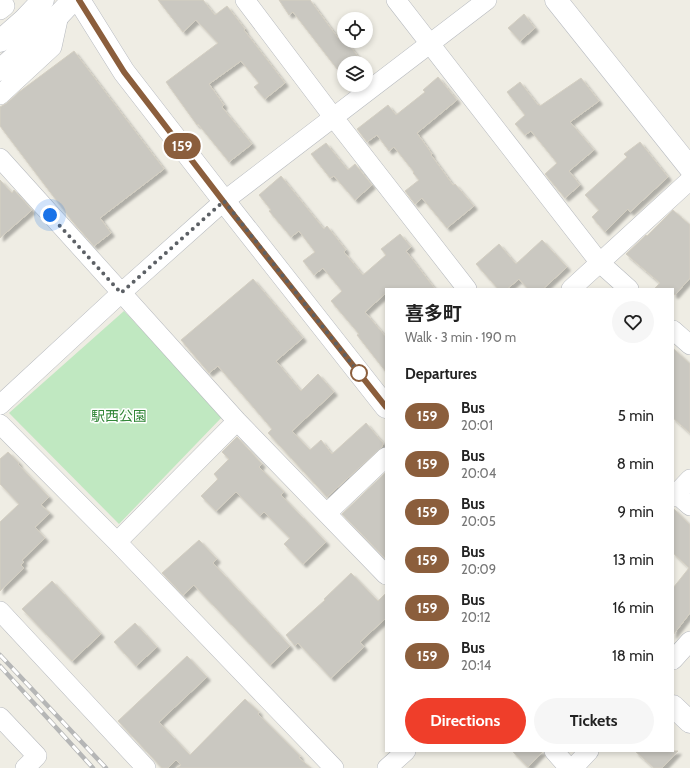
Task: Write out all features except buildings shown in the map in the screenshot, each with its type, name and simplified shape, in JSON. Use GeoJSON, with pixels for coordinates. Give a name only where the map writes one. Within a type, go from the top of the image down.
{"type":"FeatureCollection","features":[{"type":"Feature","properties":{"kind":"main road"},"geometry":{"type":"LineString","coordinates":[[0,41],[24,20],[43,0]]}},
{"type":"Feature","properties":{"kind":"main road"},"geometry":{"type":"LineString","coordinates":[[79,0],[124,72],[385,406]]}},
{"type":"Feature","properties":{"kind":"main road"},"geometry":{"type":"LineString","coordinates":[[556,0],[690,169]]}},
{"type":"Feature","properties":{"kind":"main road"},"geometry":{"type":"LineString","coordinates":[[0,70],[39,36],[66,7]]}},
{"type":"Feature","properties":{"kind":"main road"},"geometry":{"type":"LineString","coordinates":[[674,707],[690,722]]}},
{"type":"Feature","properties":{"kind":"street"},"geometry":{"type":"LineString","coordinates":[[0,10],[5,6],[1,0]]}},
{"type":"Feature","properties":{"kind":"street"},"geometry":{"type":"LineString","coordinates":[[245,0],[334,118],[466,288]]}},
{"type":"Feature","properties":{"kind":"street"},"geometry":{"type":"LineString","coordinates":[[396,0],[600,263],[628,288]]}},
{"type":"Feature","properties":{"kind":"street"},"geometry":{"type":"LineString","coordinates":[[0,405],[121,293],[224,201],[487,0]]}},
{"type":"Feature","properties":{"kind":"street"},"geometry":{"type":"LineString","coordinates":[[0,95],[52,47],[66,7]]}},
{"type":"Feature","properties":{"kind":"street"},"geometry":{"type":"LineString","coordinates":[[0,158],[237,421],[385,574]]}},
{"type":"Feature","properties":{"kind":"street"},"geometry":{"type":"LineString","coordinates":[[572,288],[600,263],[690,169]]}},
{"type":"Feature","properties":{"kind":"street"},"geometry":{"type":"LineString","coordinates":[[674,331],[690,345]]}},
{"type":"Feature","properties":{"kind":"street"},"geometry":{"type":"LineString","coordinates":[[117,542],[237,421]]}},
{"type":"Feature","properties":{"kind":"street"},"geometry":{"type":"LineString","coordinates":[[0,424],[117,542],[334,768]]}},
{"type":"Feature","properties":{"kind":"street"},"geometry":{"type":"LineString","coordinates":[[327,513],[385,458]]}},
{"type":"Feature","properties":{"kind":"street"},"geometry":{"type":"LineString","coordinates":[[690,479],[674,494],[690,506]]}},
{"type":"Feature","properties":{"kind":"street"},"geometry":{"type":"LineString","coordinates":[[0,611],[146,768]]}},
{"type":"Feature","properties":{"kind":"street"},"geometry":{"type":"LineString","coordinates":[[674,659],[690,641]]}},
{"type":"Feature","properties":{"kind":"street"},"geometry":{"type":"LineString","coordinates":[[0,717],[37,756],[25,768]]}},
{"type":"Feature","properties":{"kind":"street"},"geometry":{"type":"LineString","coordinates":[[387,768],[405,752]]}},
{"type":"Feature","properties":{"kind":"street"},"geometry":{"type":"LineString","coordinates":[[555,752],[569,768]]}},
{"type":"Feature","properties":{"kind":"street"},"geometry":{"type":"LineString","coordinates":[[573,768],[588,752]]}},
{"type":"Feature","properties":{"kind":"green space","name":"駅西公園"},"geometry":{"type":"Polygon","coordinates":[[[124,311],[223,416],[119,524],[9,413],[124,311]]]}},
{"type":"Feature","properties":{"kind":"railway"},"geometry":{"type":"LineString","coordinates":[[0,655],[106,768]]}},
{"type":"Feature","properties":{"kind":"railway"},"geometry":{"type":"LineString","coordinates":[[0,666],[93,768]]}},
{"type":"Feature","properties":{"kind":"bus line","name":"159"},"geometry":{"type":"LineString","coordinates":[[79,0],[124,72],[233,214],[385,406]]}},
{"type":"Feature","properties":{"kind":"route"},"geometry":{"type":"LineString","coordinates":[[50,215],[121,293],[224,201],[359,373]]}}]}
